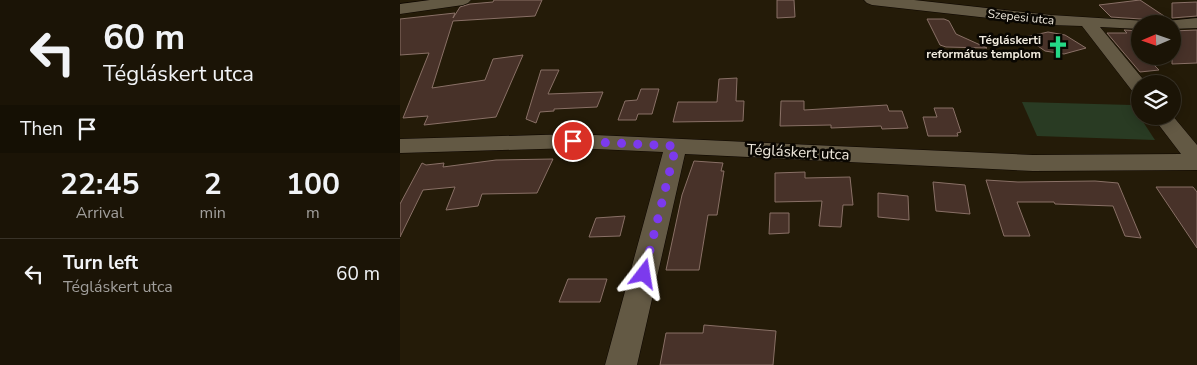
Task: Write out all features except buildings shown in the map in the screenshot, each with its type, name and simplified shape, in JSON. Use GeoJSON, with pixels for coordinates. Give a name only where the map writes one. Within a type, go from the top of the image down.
{"type":"FeatureCollection","features":[{"type":"Feature","properties":{"kind":"street"},"geometry":{"type":"LineString","coordinates":[[400,9],[463,0]]}},
{"type":"Feature","properties":{"kind":"street","name":"Szepesi utca"},"geometry":{"type":"LineString","coordinates":[[872,0],[1052,20],[1131,24]]}},
{"type":"Feature","properties":{"kind":"street"},"geometry":{"type":"LineString","coordinates":[[1087,22],[1131,77]]}},
{"type":"Feature","properties":{"kind":"street"},"geometry":{"type":"LineString","coordinates":[[1181,24],[1197,23]]}},
{"type":"Feature","properties":{"kind":"street"},"geometry":{"type":"LineString","coordinates":[[1169,125],[1197,161]]}},
{"type":"Feature","properties":{"kind":"street","name":"Tégláskert utca"},"geometry":{"type":"LineString","coordinates":[[400,146],[573,141],[1034,163],[1197,161]]}},
{"type":"Feature","properties":{"kind":"street"},"geometry":{"type":"LineString","coordinates":[[621,365],[676,146]]}},
{"type":"Feature","properties":{"kind":"green space"},"geometry":{"type":"Polygon","coordinates":[[[1022,102],[1131,105],[1131,125],[1145,125],[1155,140],[1037,136],[1022,102]]]}},
{"type":"Feature","properties":{"kind":"place","name":"Tégláskerti református templom"},"geometry":{"type":"Point","coordinates":[1058,47]}},
{"type":"Feature","properties":{"kind":"route"},"geometry":{"type":"LineString","coordinates":[[573,141],[676,146],[644,274]]}}]}
